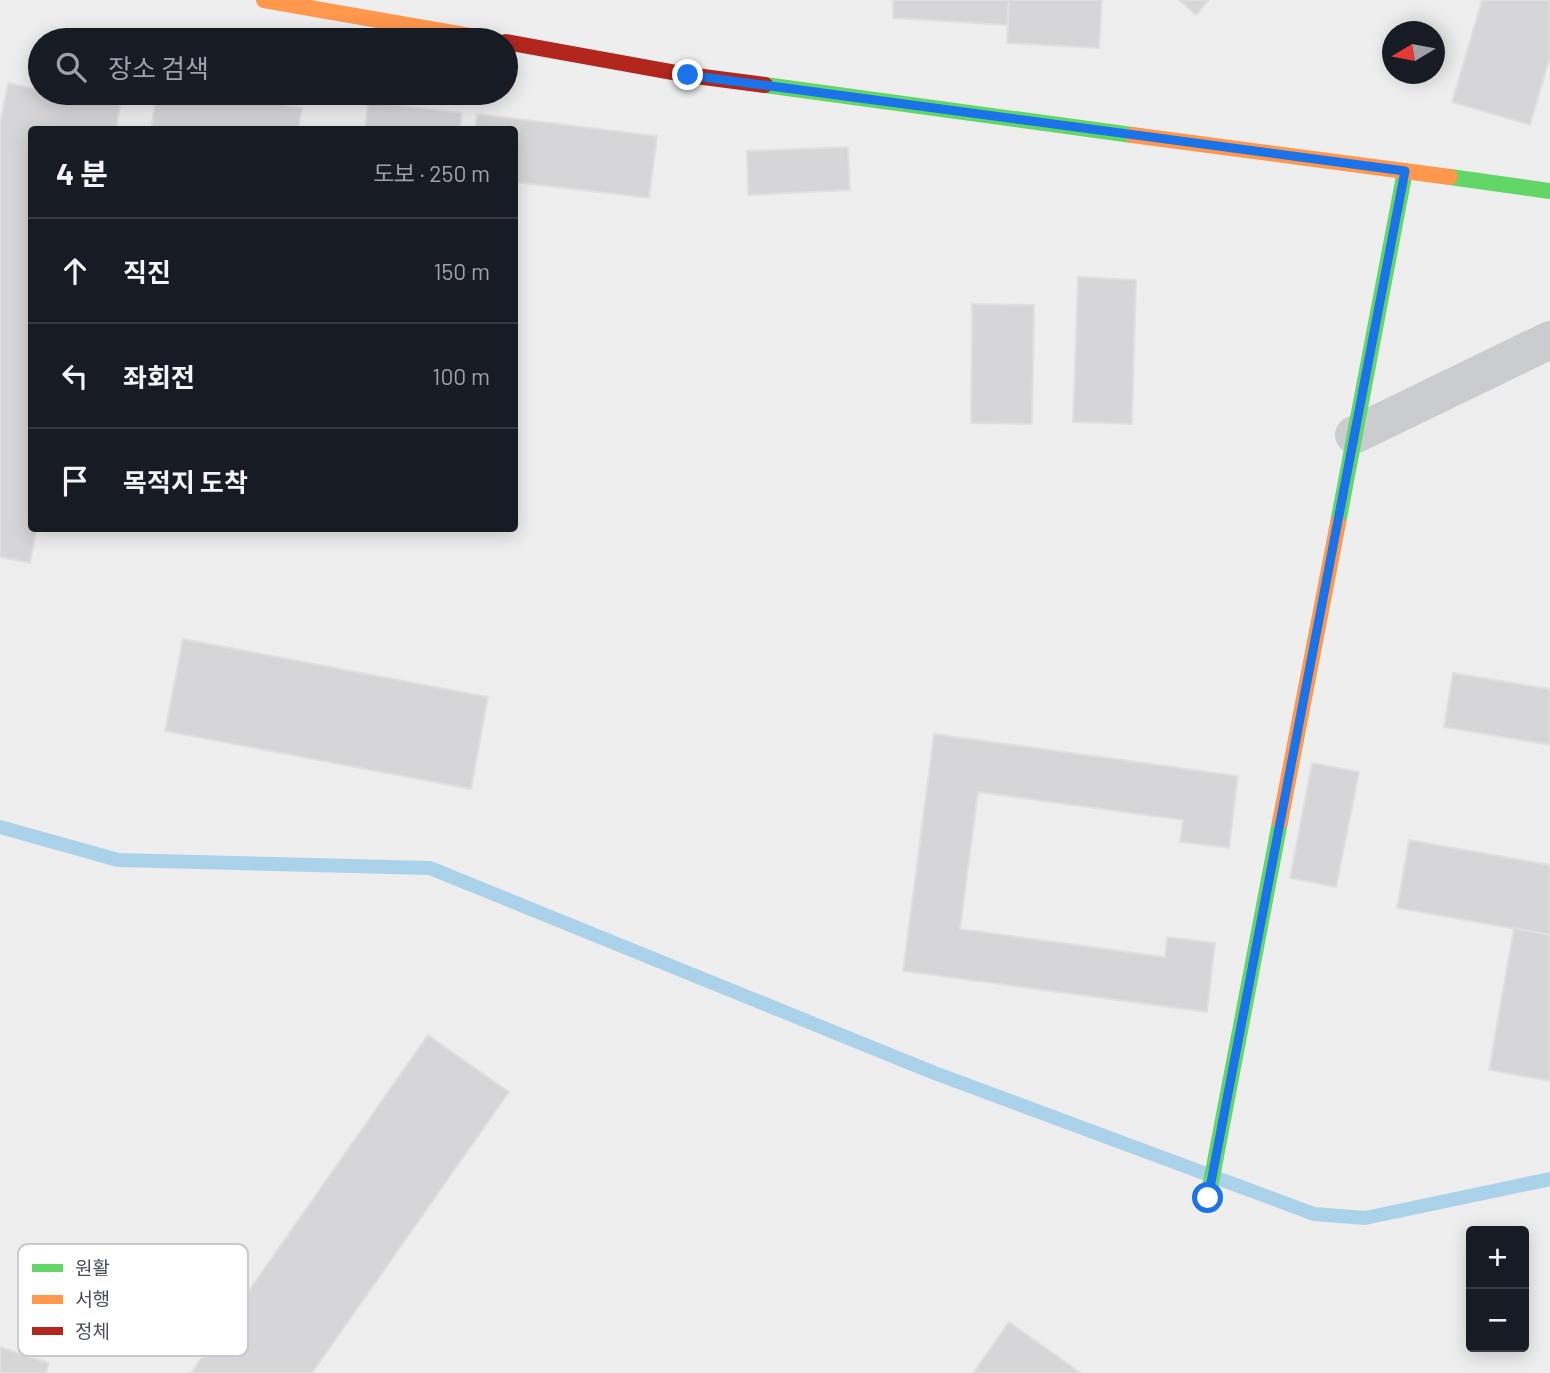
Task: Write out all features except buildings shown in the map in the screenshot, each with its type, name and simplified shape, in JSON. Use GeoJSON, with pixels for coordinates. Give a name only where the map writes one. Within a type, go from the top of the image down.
{"type":"FeatureCollection","features":[{"type":"Feature","properties":{"kind":"main road"},"geometry":{"type":"LineString","coordinates":[[264,0],[424,28]]}},
{"type":"Feature","properties":{"kind":"main road"},"geometry":{"type":"LineString","coordinates":[[518,45],[688,75],[1550,191]]}},
{"type":"Feature","properties":{"kind":"main road"},"geometry":{"type":"LineString","coordinates":[[1208,1198],[1405,171]]}},
{"type":"Feature","properties":{"kind":"street"},"geometry":{"type":"LineString","coordinates":[[1354,435],[1550,340]]}},
{"type":"Feature","properties":{"kind":"waterway"},"geometry":{"type":"LineString","coordinates":[[0,827],[118,860],[430,868],[932,1072],[1314,1214],[1365,1218],[1550,1179]]}},
{"type":"Feature","properties":{"kind":"traffic: fast"},"geometry":{"type":"LineString","coordinates":[[765,85],[1132,135]]}},
{"type":"Feature","properties":{"kind":"traffic: fast"},"geometry":{"type":"LineString","coordinates":[[1338,523],[1405,171]]}},
{"type":"Feature","properties":{"kind":"traffic: fast"},"geometry":{"type":"LineString","coordinates":[[1450,177],[1550,191]]}},
{"type":"Feature","properties":{"kind":"traffic: fast"},"geometry":{"type":"LineString","coordinates":[[1208,1198],[1280,822]]}},
{"type":"Feature","properties":{"kind":"traffic: slow"},"geometry":{"type":"LineString","coordinates":[[264,0],[424,28]]}},
{"type":"Feature","properties":{"kind":"traffic: slow"},"geometry":{"type":"LineString","coordinates":[[1132,135],[1450,177]]}},
{"type":"Feature","properties":{"kind":"traffic: slow"},"geometry":{"type":"LineString","coordinates":[[1280,822],[1338,523]]}},
{"type":"Feature","properties":{"kind":"traffic: jam"},"geometry":{"type":"LineString","coordinates":[[518,44],[688,75],[765,85]]}},
{"type":"Feature","properties":{"kind":"route"},"geometry":{"type":"LineString","coordinates":[[688,75],[1405,171],[1208,1198]]}}]}
